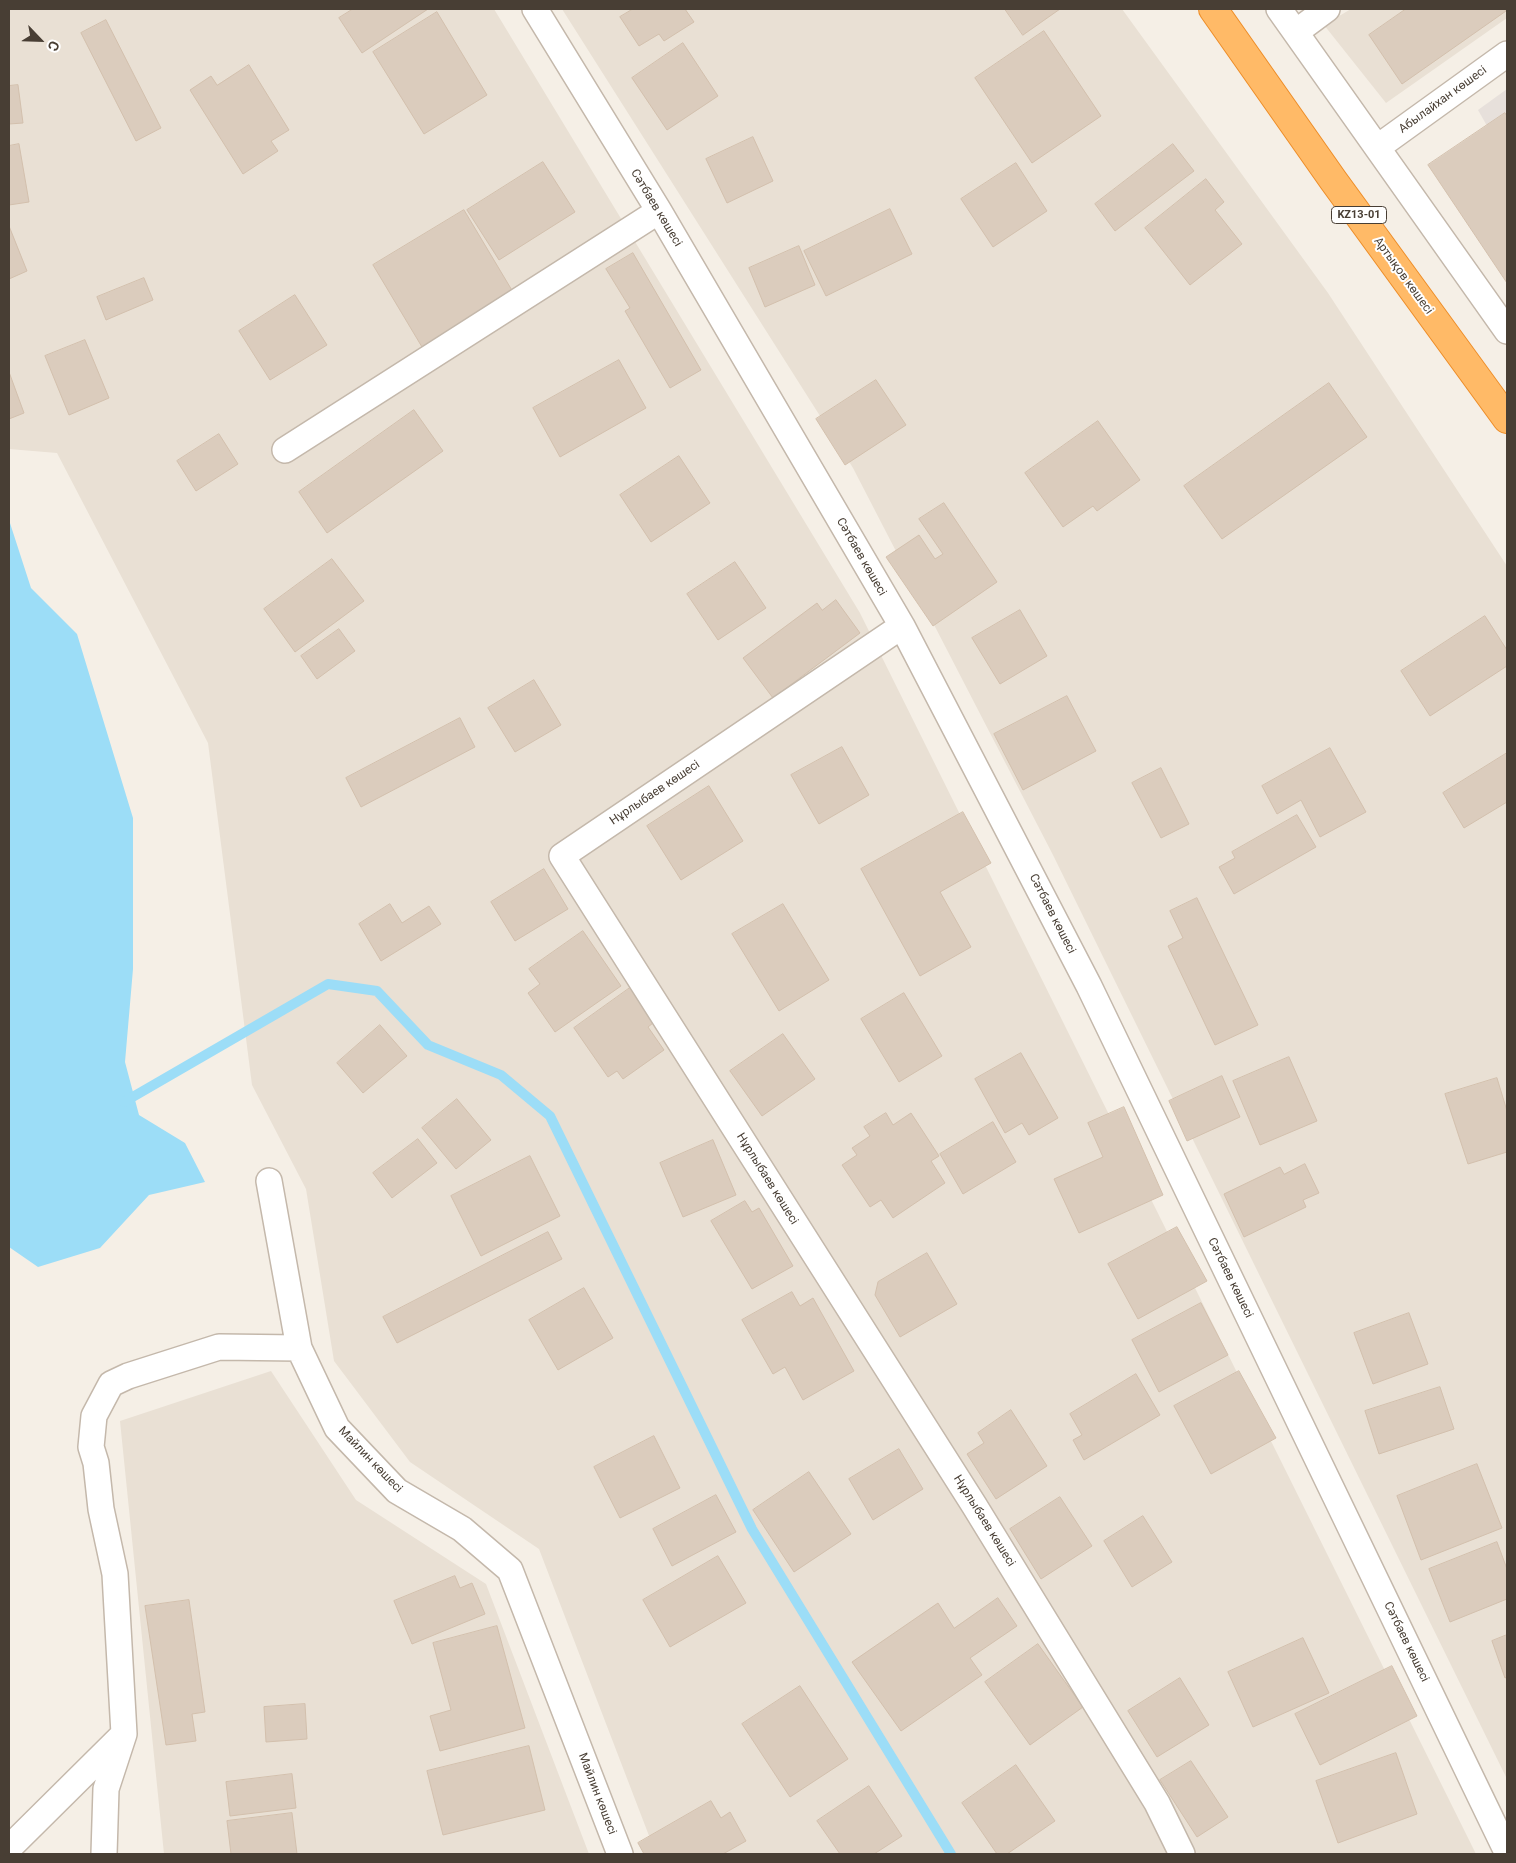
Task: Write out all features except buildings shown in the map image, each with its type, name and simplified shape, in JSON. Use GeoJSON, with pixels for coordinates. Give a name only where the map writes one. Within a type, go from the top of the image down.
{"type":"FeatureCollection","features":[{"type":"Feature","properties":{"kind":"highway","name":"Артықов көшесі"},"geometry":{"type":"LineString","coordinates":[[1213,9],[1333,180],[1507,419]]}},
{"type":"Feature","properties":{"kind":"street","name":"Сәтбаев көшесі"},"geometry":{"type":"LineString","coordinates":[[535,9],[659,211],[902,626],[1089,986],[1507,1852]]}},
{"type":"Feature","properties":{"kind":"street"},"geometry":{"type":"LineString","coordinates":[[1279,9],[1507,331]]}},
{"type":"Feature","properties":{"kind":"street"},"geometry":{"type":"LineString","coordinates":[[1296,32],[1327,9]]}},
{"type":"Feature","properties":{"kind":"street","name":"Абылайхан көшесі"},"geometry":{"type":"LineString","coordinates":[[1378,147],[1507,54]]}},
{"type":"Feature","properties":{"kind":"street"},"geometry":{"type":"LineString","coordinates":[[285,450],[659,211]]}},
{"type":"Feature","properties":{"kind":"street","name":"Нұрлыбаев көшесі"},"geometry":{"type":"LineString","coordinates":[[902,626],[562,856],[974,1505],[1157,1803],[1182,1854]]}},
{"type":"Feature","properties":{"kind":"street","name":"Майлин көшесі"},"geometry":{"type":"LineString","coordinates":[[269,1181],[299,1348],[337,1428],[397,1491],[462,1529],[510,1570],[620,1854]]}},
{"type":"Feature","properties":{"kind":"street"},"geometry":{"type":"LineString","coordinates":[[104,1854],[106,1789],[124,1734],[115,1574],[101,1509],[96,1463],[91,1446],[94,1416],[111,1384],[128,1376],[219,1348],[299,1348]]}},
{"type":"Feature","properties":{"kind":"street"},"geometry":{"type":"LineString","coordinates":[[9,1848],[124,1734]]}},
{"type":"Feature","properties":{"kind":"shaded area"},"geometry":{"type":"Polygon","coordinates":[[[9,9],[494,9],[860,613],[1476,1854],[656,1854],[539,1549],[410,1462],[334,1361],[306,1189],[252,1085],[208,743],[57,453],[9,449],[9,9]]]}},
{"type":"Feature","properties":{"kind":"shaded area"},"geometry":{"type":"Polygon","coordinates":[[[562,9],[1122,9],[1328,293],[1507,566],[1507,1779],[1053,855],[853,468],[562,9]]]}},
{"type":"Feature","properties":{"kind":"shaded area"},"geometry":{"type":"Polygon","coordinates":[[[1351,9],[1507,9],[1507,18],[1386,103],[1324,25],[1351,9]]]}},
{"type":"Feature","properties":{"kind":"shaded area"},"geometry":{"type":"Polygon","coordinates":[[[1507,89],[1507,161],[1478,110],[1507,89]]]}},
{"type":"Feature","properties":{"kind":"shaded area"},"geometry":{"type":"Polygon","coordinates":[[[271,1371],[356,1500],[486,1584],[589,1854],[164,1854],[120,1421],[271,1371]]]}},
{"type":"Feature","properties":{"kind":"water"},"geometry":{"type":"Polygon","coordinates":[[[9,520],[31,588],[77,634],[133,818],[133,969],[125,1062],[139,1115],[185,1143],[205,1182],[149,1195],[100,1248],[38,1267],[9,1247],[9,520]]]}},
{"type":"Feature","properties":{"kind":"waterway"},"geometry":{"type":"LineString","coordinates":[[124,1102],[328,984],[377,991],[428,1045],[501,1075],[550,1116],[752,1529],[951,1854]]}}]}
